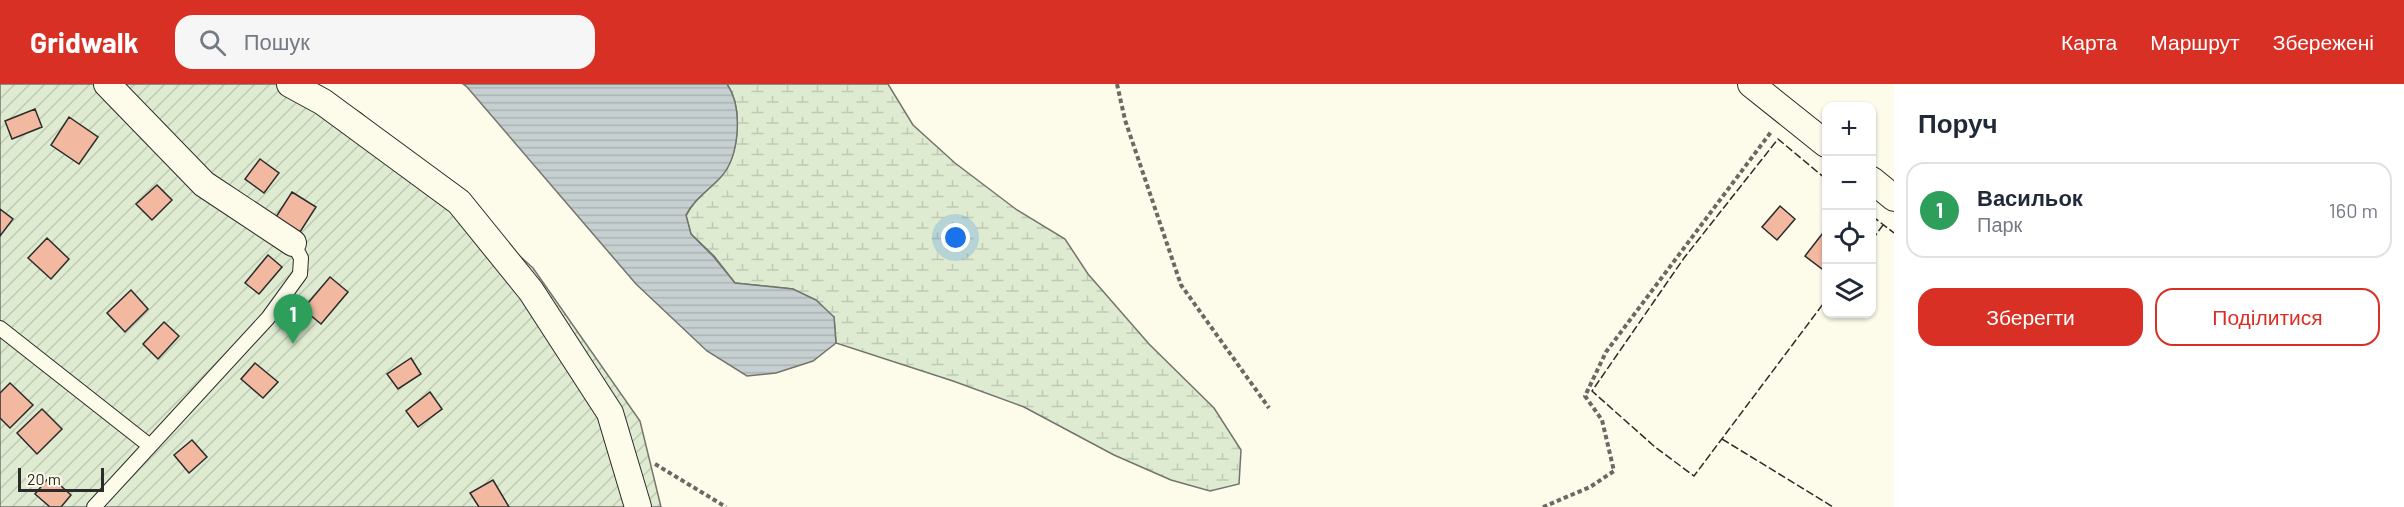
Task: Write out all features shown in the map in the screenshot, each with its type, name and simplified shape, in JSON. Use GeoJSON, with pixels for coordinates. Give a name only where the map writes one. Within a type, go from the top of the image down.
{"type":"FeatureCollection","features":[{"type":"Feature","properties":{"kind":"street"},"geometry":{"type":"LineString","coordinates":[[107,84],[204,184],[293,243]]}},
{"type":"Feature","properties":{"kind":"street"},"geometry":{"type":"LineString","coordinates":[[290,84],[323,102],[459,202],[531,291],[610,413],[638,507]]}},
{"type":"Feature","properties":{"kind":"street"},"geometry":{"type":"LineString","coordinates":[[1751,84],[1822,140]]}},
{"type":"Feature","properties":{"kind":"street"},"geometry":{"type":"LineString","coordinates":[[1876,183],[1894,198]]}},
{"type":"Feature","properties":{"kind":"lane"},"geometry":{"type":"LineString","coordinates":[[94,507],[268,318],[300,274],[301,258],[293,243]]}},
{"type":"Feature","properties":{"kind":"lane"},"geometry":{"type":"LineString","coordinates":[[0,328],[150,446]]}},
{"type":"Feature","properties":{"kind":"path"},"geometry":{"type":"LineString","coordinates":[[1117,84],[1125,120],[1181,285],[1269,408]]}},
{"type":"Feature","properties":{"kind":"path"},"geometry":{"type":"LineString","coordinates":[[1543,507],[1590,487],[1614,471],[1602,420],[1585,396],[1589,387],[1606,352],[1786,112]]}},
{"type":"Feature","properties":{"kind":"path"},"geometry":{"type":"LineString","coordinates":[[616,435],[666,472],[726,507]]}},
{"type":"Feature","properties":{"kind":"green space"},"geometry":{"type":"Polygon","coordinates":[[[0,84],[309,84],[361,113],[533,268],[640,421],[661,507],[0,507],[0,84]]]}},
{"type":"Feature","properties":{"kind":"green space"},"geometry":{"type":"Polygon","coordinates":[[[727,84],[888,84],[913,125],[955,163],[1017,210],[1065,239],[1088,274],[1149,344],[1214,408],[1241,450],[1239,484],[1210,491],[1171,480],[1114,455],[1024,407],[836,343],[834,317],[793,289],[735,283],[714,256],[691,234],[686,216],[697,200],[720,177],[732,157],[737,118],[732,94],[727,84]]]}},
{"type":"Feature","properties":{"kind":"shaded area"},"geometry":{"type":"Polygon","coordinates":[[[463,84],[727,84],[732,94],[737,118],[732,157],[721,177],[693,204],[686,215],[691,234],[735,283],[793,289],[816,300],[834,317],[836,343],[813,361],[776,373],[747,376],[707,351],[636,284],[463,84]]]}},
{"type":"Feature","properties":{"kind":"building"},"geometry":{"type":"Polygon","coordinates":[[[35,109],[42,127],[12,139],[5,121],[35,109]]]}},
{"type":"Feature","properties":{"kind":"building"},"geometry":{"type":"Polygon","coordinates":[[[69,117],[98,137],[79,164],[51,145],[69,117]]]}},
{"type":"Feature","properties":{"kind":"building"},"geometry":{"type":"Polygon","coordinates":[[[260,159],[279,173],[264,193],[245,179],[260,159]]]}},
{"type":"Feature","properties":{"kind":"building"},"geometry":{"type":"Polygon","coordinates":[[[157,185],[172,200],[152,220],[136,204],[157,185]]]}},
{"type":"Feature","properties":{"kind":"building"},"geometry":{"type":"Polygon","coordinates":[[[292,192],[316,207],[300,232],[276,217],[292,192]]]}},
{"type":"Feature","properties":{"kind":"building"},"geometry":{"type":"Polygon","coordinates":[[[1780,206],[1795,219],[1777,240],[1762,227],[1780,206]]]}},
{"type":"Feature","properties":{"kind":"building"},"geometry":{"type":"Polygon","coordinates":[[[0,209],[13,219],[0,236],[0,209]]]}},
{"type":"Feature","properties":{"kind":"building"},"geometry":{"type":"Polygon","coordinates":[[[1822,234],[1822,269],[1805,256],[1822,234]]]}},
{"type":"Feature","properties":{"kind":"building"},"geometry":{"type":"Polygon","coordinates":[[[47,238],[69,259],[51,279],[28,258],[47,238]]]}},
{"type":"Feature","properties":{"kind":"building"},"geometry":{"type":"Polygon","coordinates":[[[268,255],[282,267],[259,294],[245,283],[268,255]]]}},
{"type":"Feature","properties":{"kind":"building"},"geometry":{"type":"Polygon","coordinates":[[[330,277],[348,292],[321,324],[303,309],[330,277]]]}},
{"type":"Feature","properties":{"kind":"building"},"geometry":{"type":"Polygon","coordinates":[[[131,290],[148,309],[125,332],[107,313],[131,290]]]}},
{"type":"Feature","properties":{"kind":"building"},"geometry":{"type":"Polygon","coordinates":[[[164,322],[179,336],[158,359],[143,344],[164,322]]]}},
{"type":"Feature","properties":{"kind":"building"},"geometry":{"type":"Polygon","coordinates":[[[411,358],[421,374],[398,389],[387,374],[411,358]]]}},
{"type":"Feature","properties":{"kind":"building"},"geometry":{"type":"Polygon","coordinates":[[[255,363],[278,382],[263,398],[241,379],[255,363]]]}},
{"type":"Feature","properties":{"kind":"building"},"geometry":{"type":"Polygon","coordinates":[[[10,383],[33,405],[10,428],[0,418],[0,393],[10,383]]]}},
{"type":"Feature","properties":{"kind":"building"},"geometry":{"type":"Polygon","coordinates":[[[430,392],[442,409],[418,427],[406,411],[430,392]]]}},
{"type":"Feature","properties":{"kind":"building"},"geometry":{"type":"Polygon","coordinates":[[[42,409],[62,429],[37,454],[17,433],[42,409]]]}},
{"type":"Feature","properties":{"kind":"building"},"geometry":{"type":"Polygon","coordinates":[[[192,440],[207,457],[189,473],[174,455],[192,440]]]}},
{"type":"Feature","properties":{"kind":"building"},"geometry":{"type":"Polygon","coordinates":[[[50,476],[71,495],[61,507],[50,507],[35,494],[50,476]]]}},
{"type":"Feature","properties":{"kind":"building"},"geometry":{"type":"Polygon","coordinates":[[[493,480],[509,507],[479,507],[470,493],[493,480]]]}},
{"type":"Feature","properties":{"kind":"fence"},"geometry":{"type":"LineString","coordinates":[[1822,176],[1778,139],[1684,258],[1592,391],[1655,447],[1694,476],[1822,305]]}},
{"type":"Feature","properties":{"kind":"fence"},"geometry":{"type":"LineString","coordinates":[[1876,219],[1894,233]]}},
{"type":"Feature","properties":{"kind":"fence"},"geometry":{"type":"LineString","coordinates":[[1876,235],[1883,225]]}},
{"type":"Feature","properties":{"kind":"fence"},"geometry":{"type":"LineString","coordinates":[[1722,439],[1833,507]]}},
{"type":"Feature","properties":{"kind":"place","name":"Васильок"},"geometry":{"type":"Point","coordinates":[293,344]}}]}
